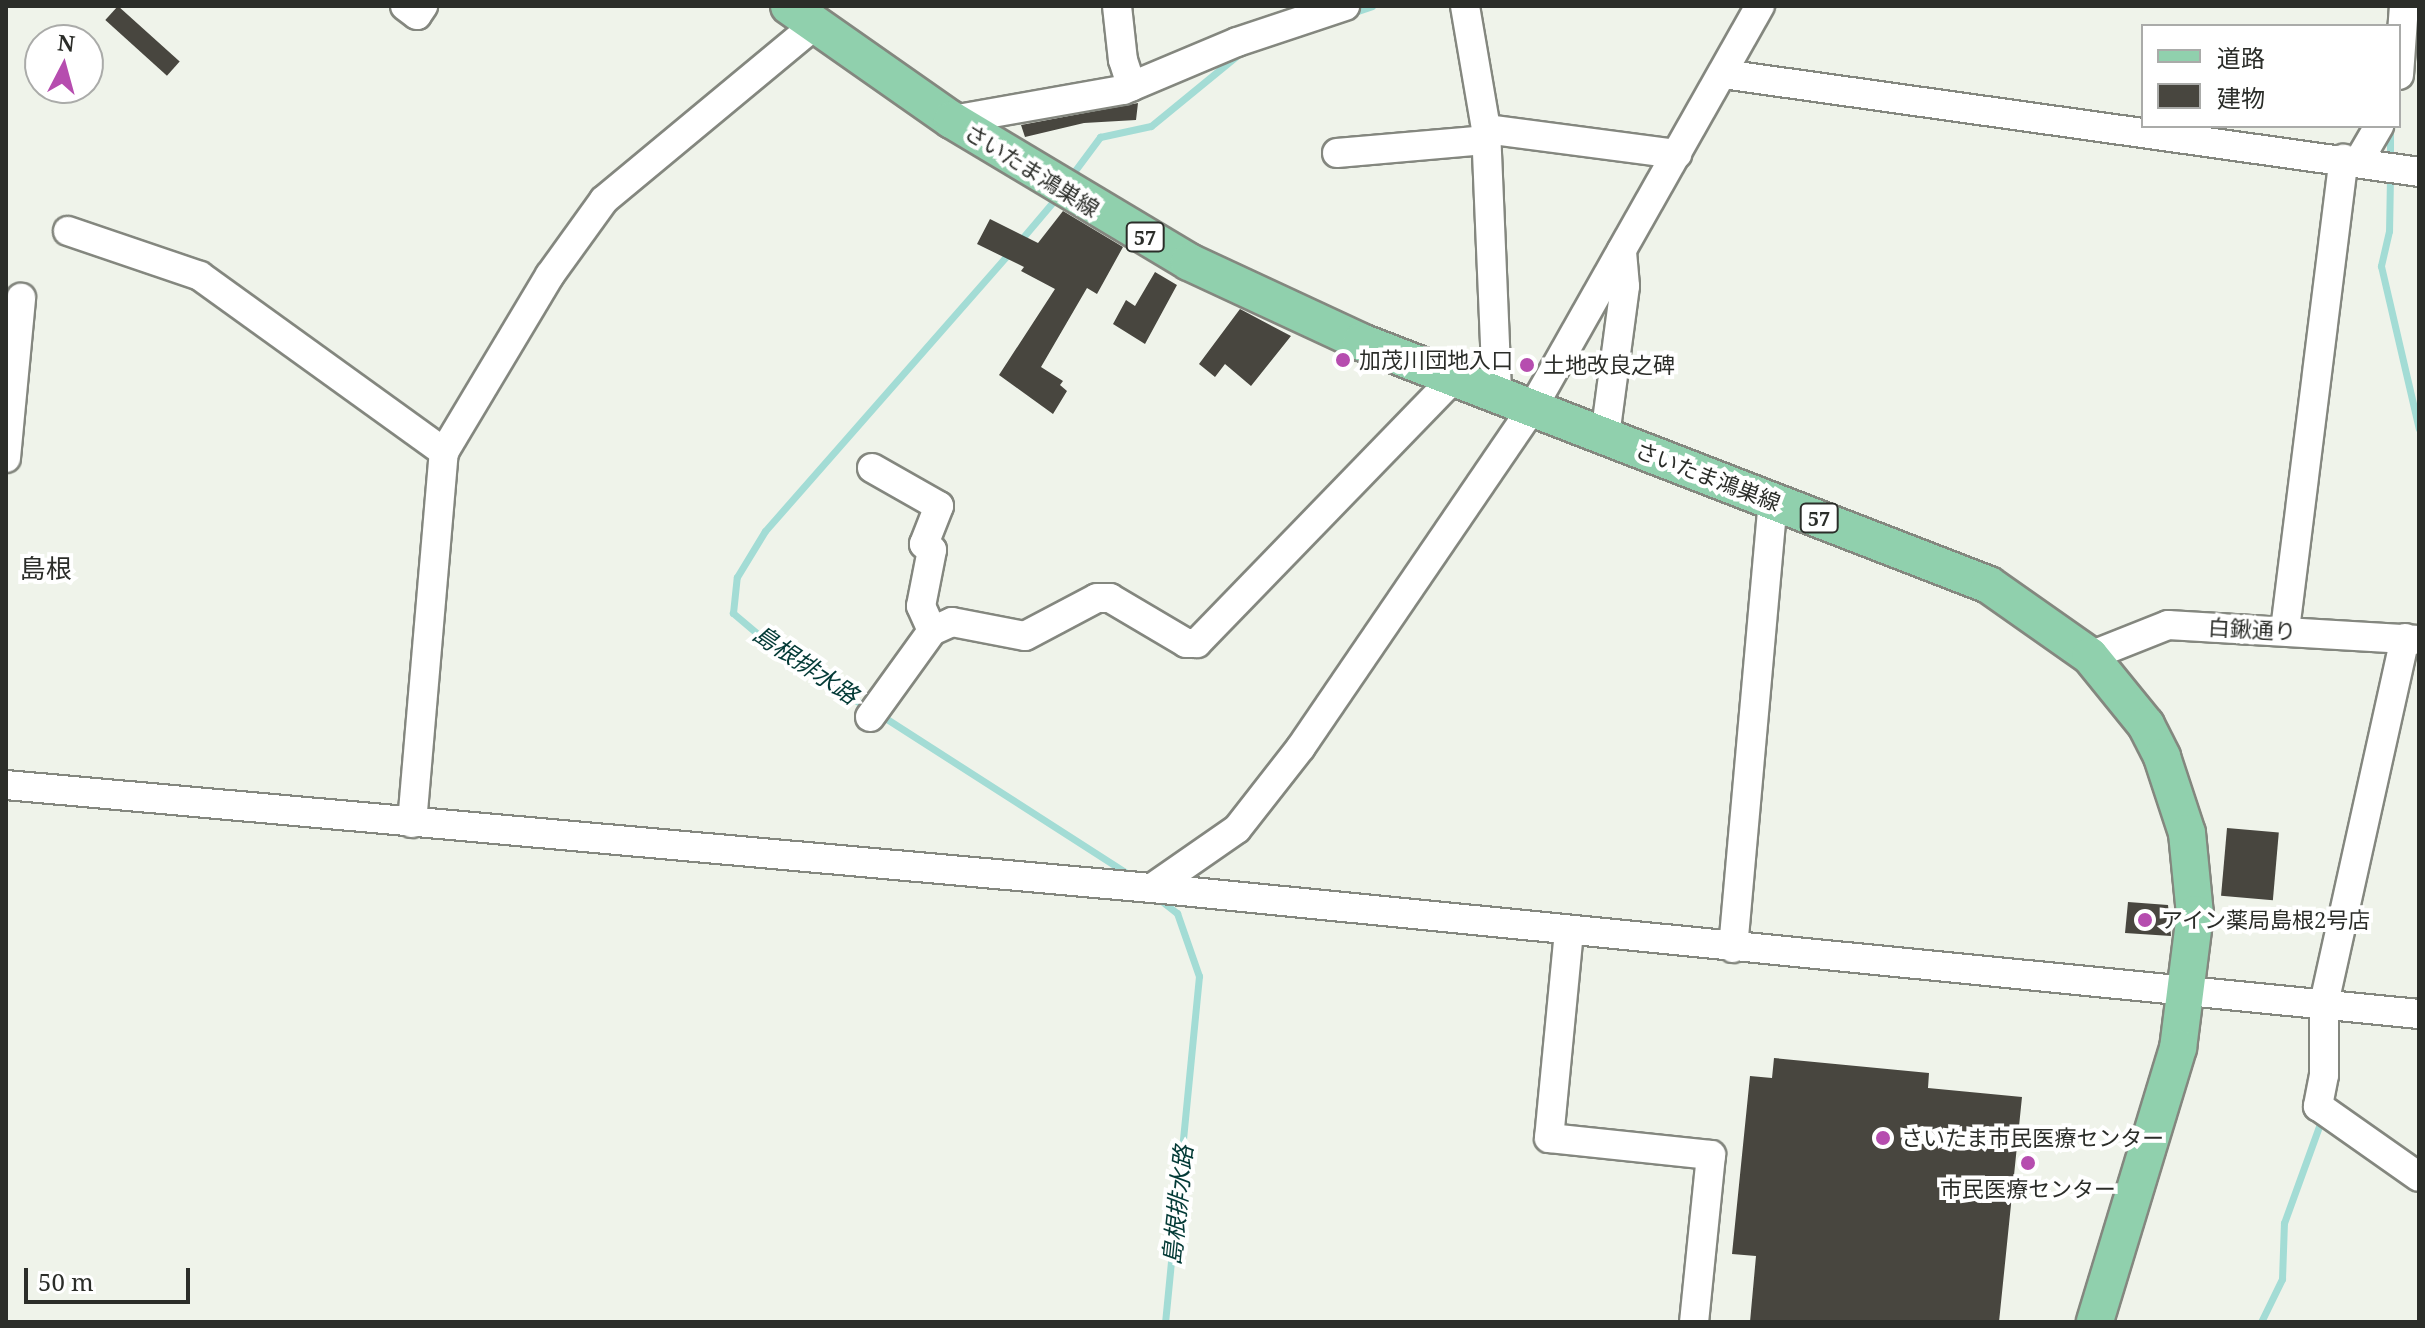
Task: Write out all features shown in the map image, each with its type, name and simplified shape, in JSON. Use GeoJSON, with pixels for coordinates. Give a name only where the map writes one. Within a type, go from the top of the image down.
{"type":"FeatureCollection","features":[{"type":"Feature","properties":{"kind":"main road","name":"さいたま鴻巣線"},"geometry":{"type":"LineString","coordinates":[[802,16],[952,120],[1189,262],[1453,379],[1533,407],[1989,585],[2090,656],[2146,725],[2174,788],[2194,876],[2189,991],[2178,1048],[2095,1322]]}},
{"type":"Feature","properties":{"kind":"street"},"geometry":{"type":"LineString","coordinates":[[405,6],[417,15],[423,6]]}},
{"type":"Feature","properties":{"kind":"street"},"geometry":{"type":"LineString","coordinates":[[1117,6],[1123,60],[1132,87]]}},
{"type":"Feature","properties":{"kind":"street"},"geometry":{"type":"LineString","coordinates":[[952,120],[1132,87],[1237,42],[1345,6]]}},
{"type":"Feature","properties":{"kind":"street"},"geometry":{"type":"LineString","coordinates":[[1465,6],[1487,134],[1497,394]]}},
{"type":"Feature","properties":{"kind":"street"},"geometry":{"type":"LineString","coordinates":[[1152,888],[1237,829],[1301,747],[1533,407],[1760,6]]}},
{"type":"Feature","properties":{"kind":"street"},"geometry":{"type":"LineString","coordinates":[[2401,47],[2404,6]]}},
{"type":"Feature","properties":{"kind":"street"},"geometry":{"type":"LineString","coordinates":[[412,823],[444,452],[550,275],[604,200],[802,16]]}},
{"type":"Feature","properties":{"kind":"street"},"geometry":{"type":"LineString","coordinates":[[2401,89],[2419,62]]}},
{"type":"Feature","properties":{"kind":"street"},"geometry":{"type":"LineString","coordinates":[[1723,74],[2351,160],[2419,172]]}},
{"type":"Feature","properties":{"kind":"street"},"geometry":{"type":"LineString","coordinates":[[2285,630],[2351,160],[2377,128]]}},
{"type":"Feature","properties":{"kind":"street"},"geometry":{"type":"LineString","coordinates":[[1337,153],[1487,134],[1677,154]]}},
{"type":"Feature","properties":{"kind":"street"},"geometry":{"type":"LineString","coordinates":[[68,231],[200,276],[444,452]]}},
{"type":"Feature","properties":{"kind":"street"},"geometry":{"type":"LineString","coordinates":[[1605,436],[1625,286],[1622,250]]}},
{"type":"Feature","properties":{"kind":"street"},"geometry":{"type":"LineString","coordinates":[[6,458],[21,298]]}},
{"type":"Feature","properties":{"kind":"street"},"geometry":{"type":"LineString","coordinates":[[870,717],[932,631],[952,622],[1025,636],[1097,598],[1110,598],[1186,643],[1197,643],[1453,379]]}},
{"type":"Feature","properties":{"kind":"street"},"geometry":{"type":"LineString","coordinates":[[872,468],[939,506],[924,544],[932,550],[921,606],[932,631]]}},
{"type":"Feature","properties":{"kind":"street"},"geometry":{"type":"LineString","coordinates":[[1733,948],[1773,501]]}},
{"type":"Feature","properties":{"kind":"street","name":"白鍬通り"},"geometry":{"type":"LineString","coordinates":[[2090,656],[2168,625],[2414,640]]}},
{"type":"Feature","properties":{"kind":"street"},"geometry":{"type":"LineString","coordinates":[[2414,640],[2324,1003],[2324,1075],[2318,1106],[2419,1177]]}},
{"type":"Feature","properties":{"kind":"street"},"geometry":{"type":"LineString","coordinates":[[6,785],[1152,888],[2419,1014]]}},
{"type":"Feature","properties":{"kind":"street"},"geometry":{"type":"LineString","coordinates":[[1569,931],[1549,1138],[1711,1155],[1694,1322]]}},
{"type":"Feature","properties":{"kind":"building"},"geometry":{"type":"Polygon","coordinates":[[[118,6],[180,62],[167,76],[105,20],[118,6]]]}},
{"type":"Feature","properties":{"kind":"building"},"geometry":{"type":"Polygon","coordinates":[[[1138,103],[1136,120],[1084,123],[1025,137],[1021,125],[1138,103]]]}},
{"type":"Feature","properties":{"kind":"building"},"geometry":{"type":"Polygon","coordinates":[[[1063,211],[1123,247],[1097,294],[1087,288],[1041,367],[1063,381],[1060,385],[1067,391],[1053,414],[999,375],[1055,289],[1021,271],[1024,267],[977,244],[990,219],[1038,243],[1063,211]]]}},
{"type":"Feature","properties":{"kind":"building"},"geometry":{"type":"Polygon","coordinates":[[[1155,272],[1177,285],[1145,344],[1113,324],[1126,300],[1135,306],[1155,272]]]}},
{"type":"Feature","properties":{"kind":"building"},"geometry":{"type":"Polygon","coordinates":[[[1240,309],[1291,336],[1251,386],[1225,364],[1215,377],[1199,364],[1240,309]]]}},
{"type":"Feature","properties":{"kind":"building"},"geometry":{"type":"Polygon","coordinates":[[[2227,828],[2279,833],[2273,900],[2221,896],[2227,828]]]}},
{"type":"Feature","properties":{"kind":"building"},"geometry":{"type":"Polygon","coordinates":[[[2128,902],[2168,905],[2171,936],[2125,933],[2128,902]]]}},
{"type":"Feature","properties":{"kind":"building"},"geometry":{"type":"Polygon","coordinates":[[[1774,1058],[1929,1073],[1928,1088],[2022,1097],[1999,1322],[1750,1322],[1756,1256],[1732,1254],[1750,1076],[1772,1078],[1774,1058]]]}},
{"type":"Feature","properties":{"kind":"waterway","name":"島根排水路"},"geometry":{"type":"LineString","coordinates":[[1352,13],[1372,6]]}},
{"type":"Feature","properties":{"kind":"waterway","name":"島根排水路"},"geometry":{"type":"LineString","coordinates":[[1068,180],[1100,137],[1151,126],[1239,54]]}},
{"type":"Feature","properties":{"kind":"waterway"},"geometry":{"type":"LineString","coordinates":[[2390,128],[2390,160]]}},
{"type":"Feature","properties":{"kind":"waterway"},"geometry":{"type":"LineString","coordinates":[[2390,176],[2389,231],[2381,266],[2419,429]]}},
{"type":"Feature","properties":{"kind":"waterway","name":"島根排水路"},"geometry":{"type":"LineString","coordinates":[[1019,242],[1057,197]]}},
{"type":"Feature","properties":{"kind":"waterway","name":"島根排水路"},"geometry":{"type":"LineString","coordinates":[[868,708],[780,653],[733,613],[737,577],[765,531],[1010,252]]}},
{"type":"Feature","properties":{"kind":"waterway","name":"島根排水路"},"geometry":{"type":"LineString","coordinates":[[879,714],[1131,876]]}},
{"type":"Feature","properties":{"kind":"waterway","name":"島根排水路"},"geometry":{"type":"LineString","coordinates":[[1159,899],[1177,913],[1199,976],[1165,1322]]}},
{"type":"Feature","properties":{"kind":"waterway"},"geometry":{"type":"LineString","coordinates":[[2261,1322],[2282,1279],[2284,1223],[2322,1118]]}},
{"type":"Feature","properties":{"kind":"place","name":"加茂川団地入口"},"geometry":{"type":"Point","coordinates":[1343,360]}},
{"type":"Feature","properties":{"kind":"place","name":"土地改良之碑"},"geometry":{"type":"Point","coordinates":[1527,365]}},
{"type":"Feature","properties":{"kind":"place","name":"アイン薬局島根2号店"},"geometry":{"type":"Point","coordinates":[2145,920]}},
{"type":"Feature","properties":{"kind":"place","name":"さいたま市民医療センター"},"geometry":{"type":"Point","coordinates":[1883,1138]}},
{"type":"Feature","properties":{"kind":"place","name":"市民医療センター"},"geometry":{"type":"Point","coordinates":[2028,1163]}},
{"type":"Feature","properties":{"kind":"district","name":"島根"},"geometry":{"type":"Point","coordinates":[46,569]}}]}
